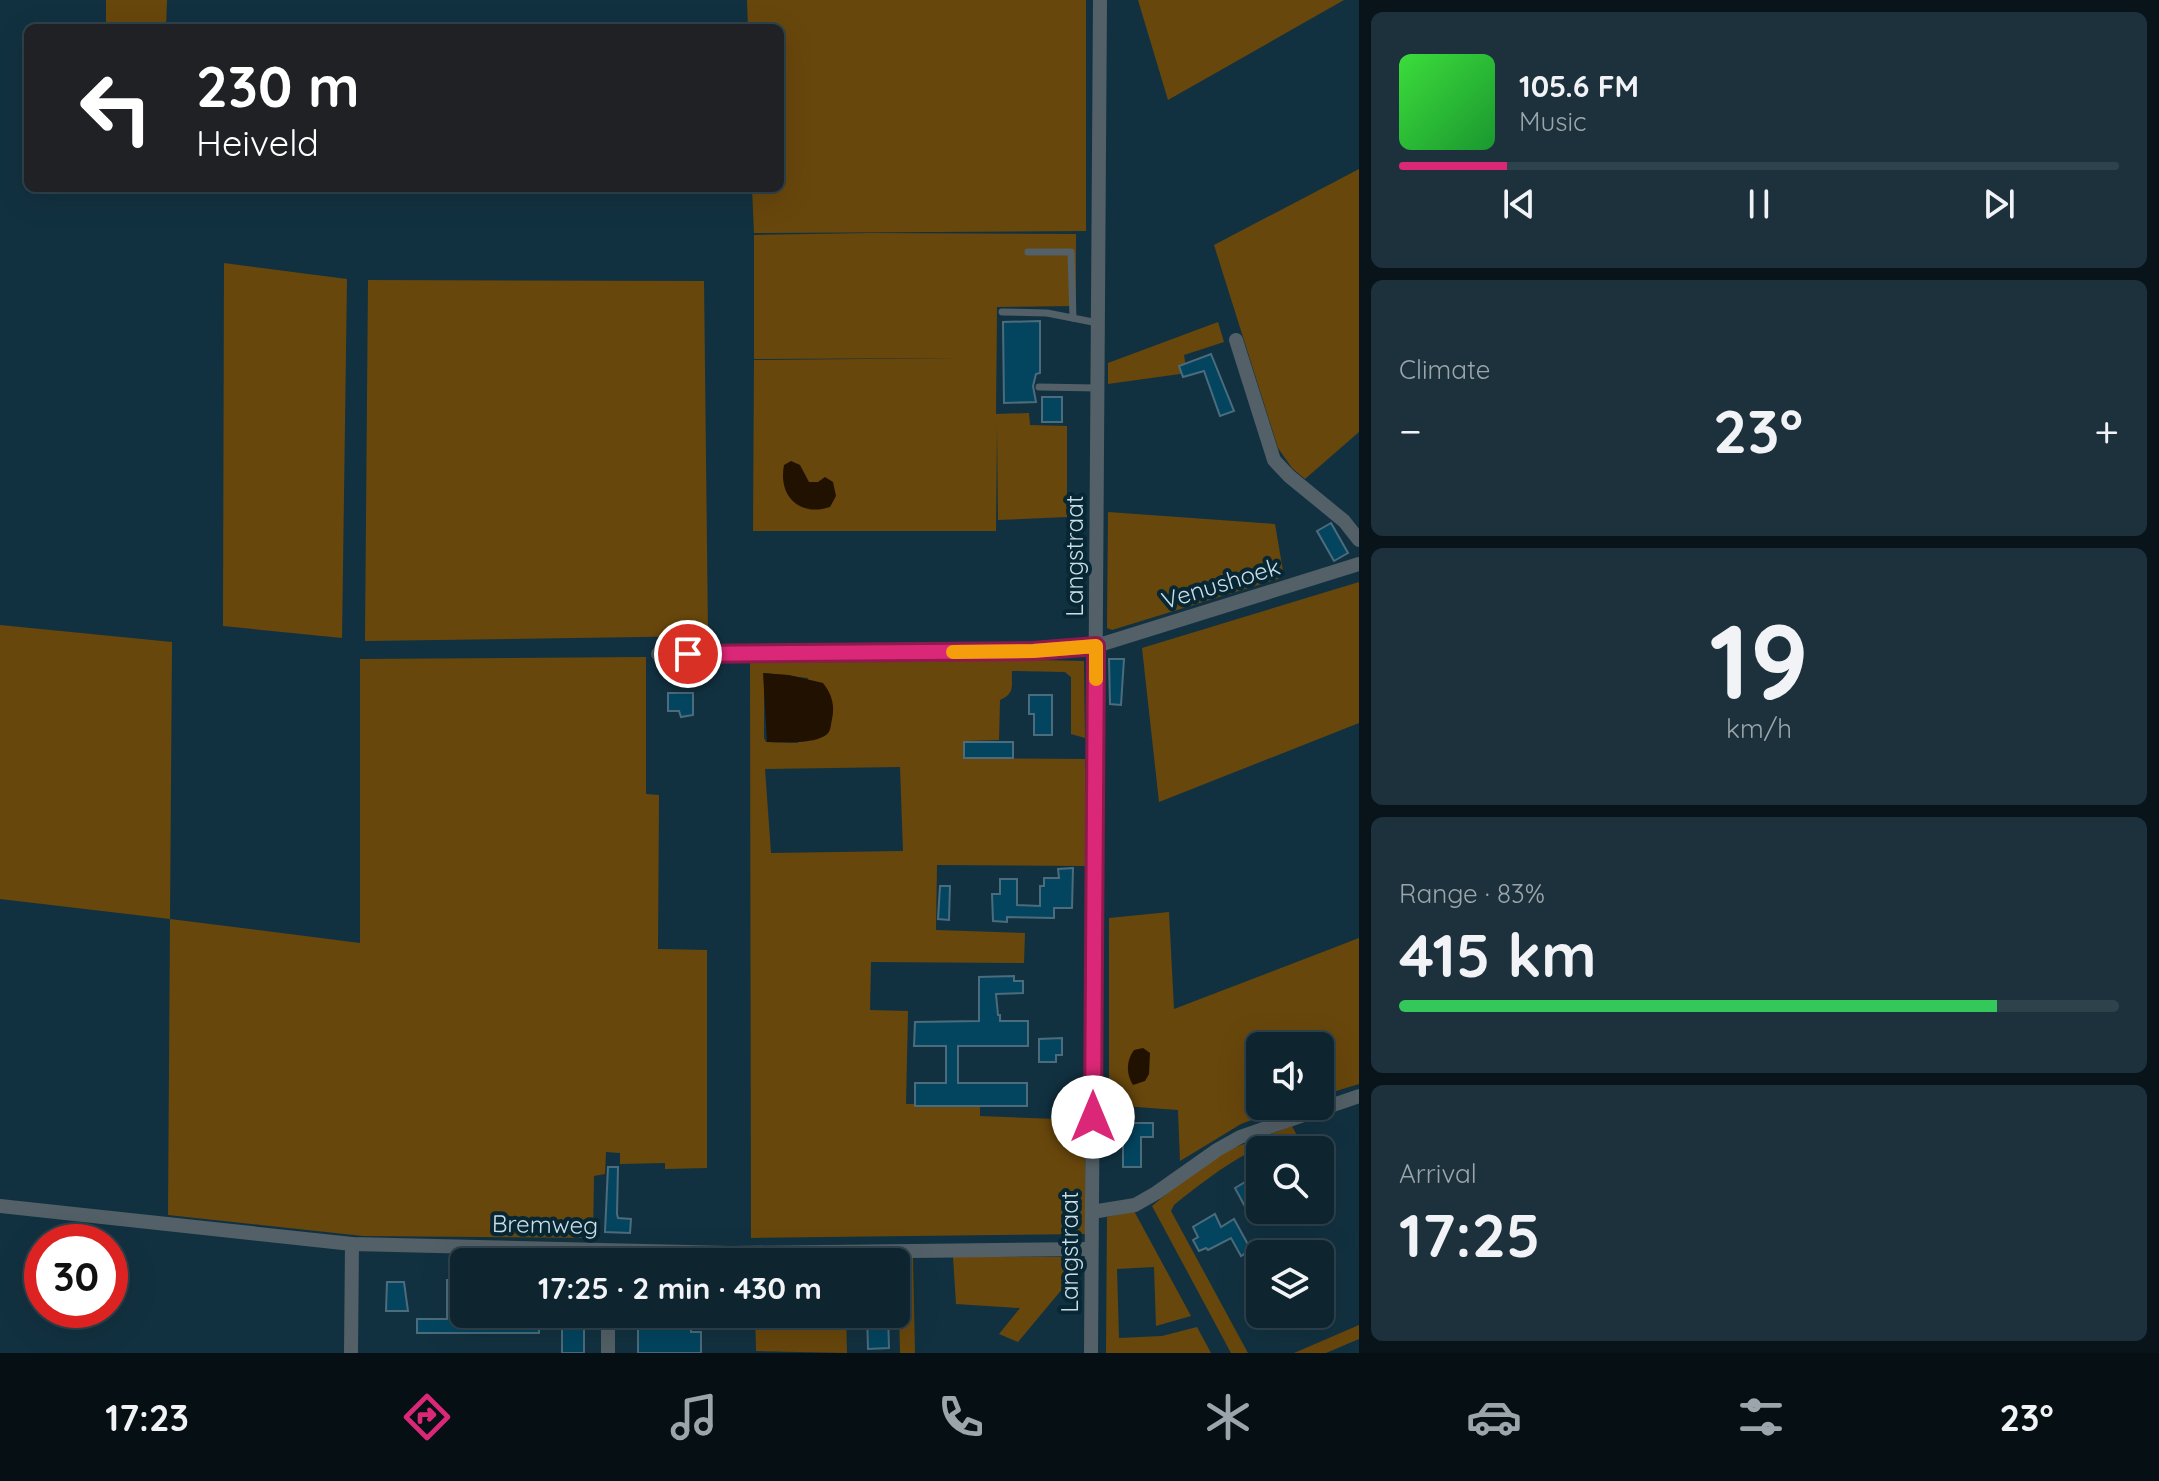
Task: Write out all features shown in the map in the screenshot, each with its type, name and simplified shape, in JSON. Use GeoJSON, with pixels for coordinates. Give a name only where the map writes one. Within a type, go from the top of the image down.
{"type":"FeatureCollection","features":[{"type":"Feature","properties":{"kind":"street","name":"Langstraat"},"geometry":{"type":"LineString","coordinates":[[1091,1353],[1100,0]]}},
{"type":"Feature","properties":{"kind":"street"},"geometry":{"type":"LineString","coordinates":[[1236,340],[1274,460],[1344,521],[1359,540]]}},
{"type":"Feature","properties":{"kind":"street","name":"Venushoek"},"geometry":{"type":"LineString","coordinates":[[658,654],[1033,651],[1096,646],[1359,564]]}},
{"type":"Feature","properties":{"kind":"street"},"geometry":{"type":"LineString","coordinates":[[1092,1212],[1135,1205],[1240,1137],[1359,1096]]}},
{"type":"Feature","properties":{"kind":"street","name":"Bremweg"},"geometry":{"type":"LineString","coordinates":[[0,1206],[352,1244],[450,1248]]}},
{"type":"Feature","properties":{"kind":"street"},"geometry":{"type":"LineString","coordinates":[[351,1353],[352,1244]]}},
{"type":"Feature","properties":{"kind":"street","name":"Bremweg"},"geometry":{"type":"LineString","coordinates":[[910,1251],[1091,1249]]}},
{"type":"Feature","properties":{"kind":"street"},"geometry":{"type":"LineString","coordinates":[[608,1328],[608,1353]]}},
{"type":"Feature","properties":{"kind":"lane"},"geometry":{"type":"LineString","coordinates":[[1028,252],[1071,252],[1073,318]]}},
{"type":"Feature","properties":{"kind":"lane"},"geometry":{"type":"LineString","coordinates":[[1002,312],[1047,313],[1098,323]]}},
{"type":"Feature","properties":{"kind":"lane"},"geometry":{"type":"LineString","coordinates":[[1039,387],[1098,388]]}},
{"type":"Feature","properties":{"kind":"shaded area"},"geometry":{"type":"Polygon","coordinates":[[[106,0],[167,0],[166,24],[106,24],[106,0]]]}},
{"type":"Feature","properties":{"kind":"shaded area"},"geometry":{"type":"Polygon","coordinates":[[[747,0],[1086,0],[1086,231],[754,233],[752,192],[784,192],[784,24],[748,24],[747,0]]]}},
{"type":"Feature","properties":{"kind":"shaded area"},"geometry":{"type":"Polygon","coordinates":[[[1138,0],[1344,0],[1168,100],[1138,0]]]}},
{"type":"Feature","properties":{"kind":"shaded area"},"geometry":{"type":"Polygon","coordinates":[[[1359,169],[1359,432],[1305,479],[1292,468],[1278,448],[1214,245],[1359,169]]]}},
{"type":"Feature","properties":{"kind":"shaded area"},"geometry":{"type":"Polygon","coordinates":[[[1076,234],[1076,306],[997,307],[996,414],[1029,413],[1030,425],[1067,426],[1067,517],[998,520],[997,426],[996,531],[753,531],[754,360],[960,358],[754,359],[754,235],[1076,234]]]}},
{"type":"Feature","properties":{"kind":"shaded area"},"geometry":{"type":"Polygon","coordinates":[[[224,263],[347,279],[342,638],[223,626],[224,263]]]}},
{"type":"Feature","properties":{"kind":"shaded area"},"geometry":{"type":"Polygon","coordinates":[[[368,280],[704,281],[708,636],[365,641],[368,280]]]}},
{"type":"Feature","properties":{"kind":"shaded area"},"geometry":{"type":"Polygon","coordinates":[[[1218,322],[1224,342],[1184,355],[1187,373],[1108,384],[1108,363],[1218,322]]]}},
{"type":"Feature","properties":{"kind":"shaded area"},"geometry":{"type":"Polygon","coordinates":[[[791,461],[800,465],[809,482],[818,482],[825,477],[833,482],[836,496],[830,507],[809,509],[793,501],[784,486],[783,476],[784,465],[791,461]]]}},
{"type":"Feature","properties":{"kind":"shaded area"},"geometry":{"type":"Polygon","coordinates":[[[1108,512],[1275,524],[1284,577],[1112,630],[1107,628],[1108,512]]]}},
{"type":"Feature","properties":{"kind":"shaded area"},"geometry":{"type":"Polygon","coordinates":[[[1359,582],[1359,723],[1159,802],[1142,648],[1359,582]]]}},
{"type":"Feature","properties":{"kind":"shaded area"},"geometry":{"type":"Polygon","coordinates":[[[0,625],[172,642],[170,919],[0,899],[0,625]]]}},
{"type":"Feature","properties":{"kind":"shaded area"},"geometry":{"type":"Polygon","coordinates":[[[646,657],[646,794],[659,795],[658,949],[707,950],[707,1168],[665,1169],[665,1163],[620,1164],[620,1153],[606,1152],[605,1174],[594,1176],[593,1238],[363,1236],[168,1215],[170,919],[360,943],[360,659],[646,657]]]}},
{"type":"Feature","properties":{"kind":"shaded area"},"geometry":{"type":"Polygon","coordinates":[[[750,661],[1084,661],[1085,738],[1071,734],[1071,677],[1065,672],[1012,671],[1011,691],[1000,700],[999,740],[966,741],[967,758],[1085,759],[1085,866],[937,865],[936,930],[1025,933],[1024,963],[871,962],[870,1010],[908,1011],[906,1104],[980,1104],[980,1116],[1058,1119],[1085,1090],[1085,1234],[751,1238],[750,661]],[[764,673],[764,738],[766,742],[798,743],[808,678],[764,673]],[[900,767],[765,769],[771,853],[903,851],[900,767]]]}},
{"type":"Feature","properties":{"kind":"shaded area"},"geometry":{"type":"Polygon","coordinates":[[[763,673],[823,683],[833,705],[829,732],[809,741],[767,742],[763,673]]]}},
{"type":"Feature","properties":{"kind":"shaded area"},"geometry":{"type":"Polygon","coordinates":[[[1169,912],[1174,1009],[1359,938],[1359,1084],[1334,1092],[1334,1032],[1246,1032],[1246,1120],[1252,1120],[1180,1161],[1178,1110],[1109,1105],[1109,918],[1169,912]]]}},
{"type":"Feature","properties":{"kind":"shaded area"},"geometry":{"type":"Polygon","coordinates":[[[1143,1048],[1150,1053],[1149,1074],[1145,1081],[1133,1085],[1128,1072],[1129,1059],[1134,1050],[1143,1048]]]}},
{"type":"Feature","properties":{"kind":"shaded area"},"geometry":{"type":"Polygon","coordinates":[[[1292,1126],[1297,1136],[1265,1136],[1292,1126]]]}},
{"type":"Feature","properties":{"kind":"shaded area"},"geometry":{"type":"Polygon","coordinates":[[[1246,1143],[1246,1154],[1213,1175],[1174,1205],[1171,1211],[1248,1353],[1231,1353],[1152,1206],[1199,1167],[1246,1143]]]}},
{"type":"Feature","properties":{"kind":"shaded area"},"geometry":{"type":"Polygon","coordinates":[[[1134,1211],[1191,1316],[1156,1326],[1154,1267],[1117,1269],[1119,1338],[1162,1336],[1197,1327],[1211,1353],[1106,1353],[1107,1217],[1134,1211]]]}},
{"type":"Feature","properties":{"kind":"shaded area"},"geometry":{"type":"Polygon","coordinates":[[[910,1257],[913,1257],[915,1353],[900,1353],[899,1328],[910,1328],[910,1257]]]}},
{"type":"Feature","properties":{"kind":"shaded area"},"geometry":{"type":"Polygon","coordinates":[[[953,1257],[1083,1257],[1083,1264],[1018,1342],[999,1334],[1020,1308],[956,1304],[953,1257]]]}},
{"type":"Feature","properties":{"kind":"shaded area"},"geometry":{"type":"Polygon","coordinates":[[[1359,1325],[1359,1339],[1326,1353],[1294,1353],[1359,1325]]]}},
{"type":"Feature","properties":{"kind":"shaded area"},"geometry":{"type":"Polygon","coordinates":[[[755,1328],[846,1328],[847,1353],[756,1351],[755,1328]]]}},
{"type":"Feature","properties":{"kind":"building"},"geometry":{"type":"Polygon","coordinates":[[[1040,321],[1040,373],[1036,374],[1033,386],[1036,402],[1004,403],[1003,322],[1040,321]]]}},
{"type":"Feature","properties":{"kind":"building"},"geometry":{"type":"Polygon","coordinates":[[[1211,354],[1234,411],[1220,416],[1204,371],[1183,377],[1179,366],[1211,354]]]}},
{"type":"Feature","properties":{"kind":"building"},"geometry":{"type":"Polygon","coordinates":[[[1042,397],[1062,397],[1062,422],[1042,422],[1042,397]]]}},
{"type":"Feature","properties":{"kind":"building"},"geometry":{"type":"Polygon","coordinates":[[[1331,523],[1348,553],[1334,561],[1317,531],[1331,523]]]}},
{"type":"Feature","properties":{"kind":"building"},"geometry":{"type":"Polygon","coordinates":[[[1109,659],[1124,659],[1121,705],[1110,704],[1109,659]]]}},
{"type":"Feature","properties":{"kind":"building"},"geometry":{"type":"Polygon","coordinates":[[[668,693],[693,693],[693,715],[681,717],[679,711],[668,711],[668,693]]]}},
{"type":"Feature","properties":{"kind":"building"},"geometry":{"type":"Polygon","coordinates":[[[1029,695],[1052,695],[1052,735],[1034,735],[1034,714],[1029,714],[1029,695]]]}},
{"type":"Feature","properties":{"kind":"building"},"geometry":{"type":"Polygon","coordinates":[[[964,742],[1013,742],[1013,758],[964,758],[964,742]]]}},
{"type":"Feature","properties":{"kind":"building"},"geometry":{"type":"Polygon","coordinates":[[[1073,868],[1072,908],[1054,908],[1054,918],[1007,917],[1007,922],[993,921],[992,894],[1000,894],[1000,879],[1017,879],[1017,905],[1040,906],[1040,886],[1044,886],[1044,878],[1059,878],[1058,869],[1073,868]]]}},
{"type":"Feature","properties":{"kind":"building"},"geometry":{"type":"Polygon","coordinates":[[[940,886],[950,886],[949,920],[938,919],[940,886]]]}},
{"type":"Feature","properties":{"kind":"building"},"geometry":{"type":"Polygon","coordinates":[[[1014,976],[1014,981],[1023,981],[1023,993],[996,994],[998,1015],[1000,1021],[1028,1021],[1028,1046],[958,1046],[958,1083],[1027,1083],[1027,1106],[915,1106],[915,1083],[946,1083],[946,1046],[914,1046],[915,1022],[979,1021],[979,977],[1014,976]]]}},
{"type":"Feature","properties":{"kind":"building"},"geometry":{"type":"Polygon","coordinates":[[[1062,1038],[1062,1055],[1056,1055],[1056,1062],[1039,1062],[1039,1039],[1062,1038]]]}},
{"type":"Feature","properties":{"kind":"building"},"geometry":{"type":"Polygon","coordinates":[[[1123,1123],[1153,1123],[1153,1137],[1141,1137],[1141,1167],[1123,1167],[1123,1123]]]}},
{"type":"Feature","properties":{"kind":"building"},"geometry":{"type":"Polygon","coordinates":[[[608,1167],[618,1167],[617,1214],[618,1218],[631,1219],[630,1233],[605,1232],[608,1167]]]}},
{"type":"Feature","properties":{"kind":"building"},"geometry":{"type":"Polygon","coordinates":[[[1246,1182],[1246,1208],[1235,1188],[1246,1182]]]}},
{"type":"Feature","properties":{"kind":"building"},"geometry":{"type":"Polygon","coordinates":[[[1215,1214],[1221,1227],[1234,1219],[1246,1241],[1246,1253],[1241,1256],[1231,1238],[1208,1250],[1199,1251],[1193,1240],[1198,1237],[1193,1227],[1215,1214]]]}},
{"type":"Feature","properties":{"kind":"building"},"geometry":{"type":"Polygon","coordinates":[[[447,1280],[450,1280],[450,1328],[539,1328],[539,1333],[417,1333],[417,1319],[447,1319],[447,1280]]]}},
{"type":"Feature","properties":{"kind":"building"},"geometry":{"type":"Polygon","coordinates":[[[387,1282],[404,1282],[408,1311],[386,1311],[387,1282]]]}},
{"type":"Feature","properties":{"kind":"building"},"geometry":{"type":"Polygon","coordinates":[[[562,1328],[584,1328],[584,1353],[562,1353],[562,1328]]]}},
{"type":"Feature","properties":{"kind":"building"},"geometry":{"type":"Polygon","coordinates":[[[638,1328],[691,1328],[691,1332],[701,1332],[701,1353],[638,1353],[638,1328]]]}},
{"type":"Feature","properties":{"kind":"building"},"geometry":{"type":"Polygon","coordinates":[[[867,1328],[888,1328],[889,1348],[868,1349],[867,1328]]]}},
{"type":"Feature","properties":{"kind":"slow traffic"},"geometry":{"type":"LineString","coordinates":[[953,652],[1096,646],[1096,679]]}},
{"type":"Feature","properties":{"kind":"route"},"geometry":{"type":"LineString","coordinates":[[688,654],[1033,651],[1096,646],[1093,1117]]}}]}
